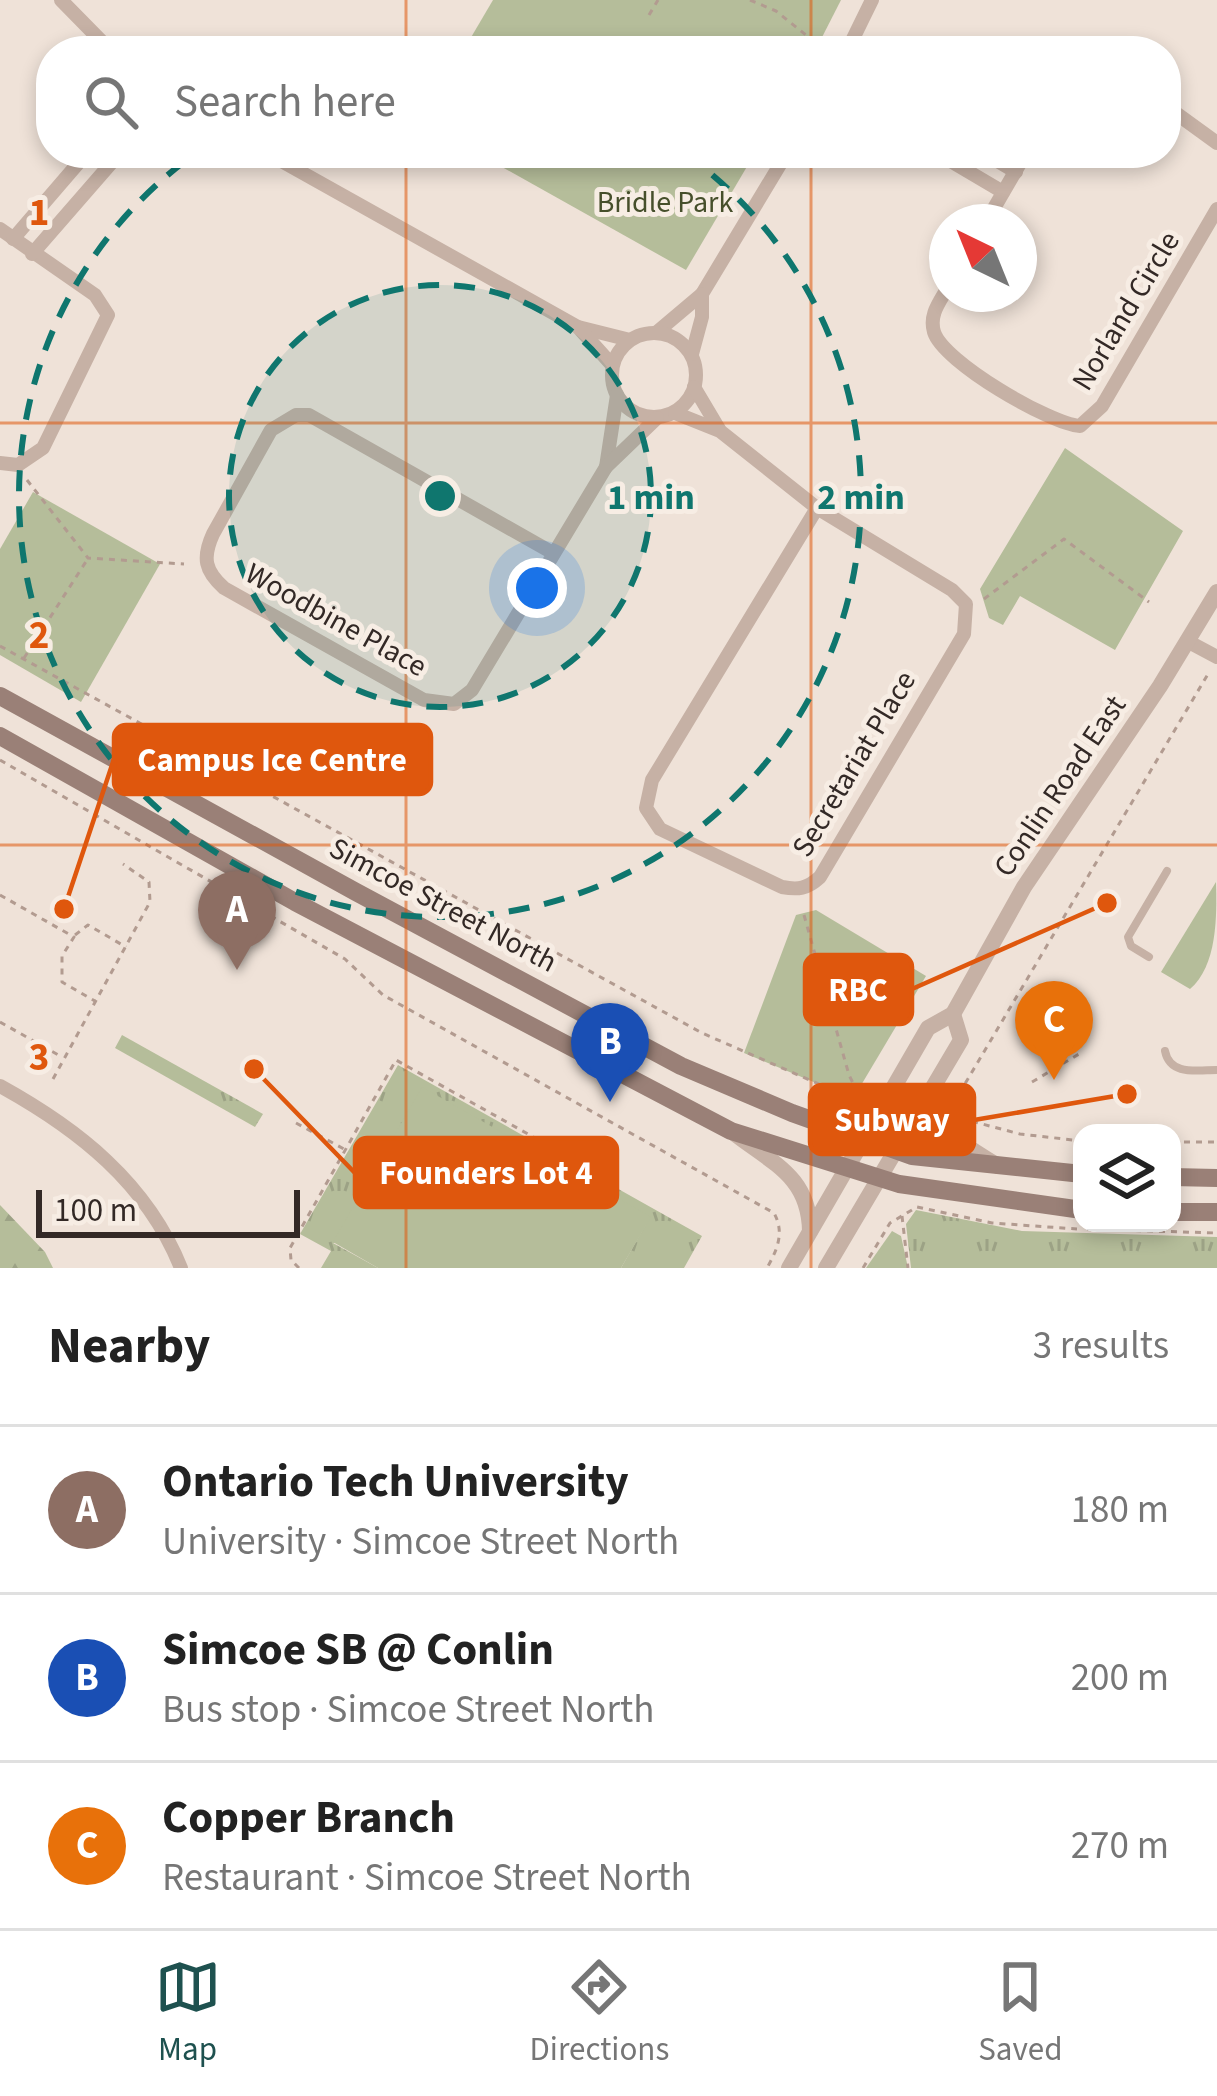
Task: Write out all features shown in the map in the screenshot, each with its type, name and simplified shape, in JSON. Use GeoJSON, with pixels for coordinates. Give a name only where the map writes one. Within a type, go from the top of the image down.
{"type":"FeatureCollection","features":[{"type":"Feature","properties":{"kind":"main road","name":"Simcoe Street North"},"geometry":{"type":"LineString","coordinates":[[0,696],[632,1042],[829,1127],[896,1150],[1073,1173]]}},
{"type":"Feature","properties":{"kind":"main road"},"geometry":{"type":"LineString","coordinates":[[0,736],[295,902],[731,1131],[879,1178],[1073,1209]]}},
{"type":"Feature","properties":{"kind":"main road"},"geometry":{"type":"LineString","coordinates":[[1181,1177],[1217,1178]]}},
{"type":"Feature","properties":{"kind":"main road"},"geometry":{"type":"LineString","coordinates":[[1181,1212],[1217,1212]]}},
{"type":"Feature","properties":{"kind":"street"},"geometry":{"type":"LineString","coordinates":[[61,0],[96,36]]}},
{"type":"Feature","properties":{"kind":"street"},"geometry":{"type":"LineString","coordinates":[[854,36],[872,0]]}},
{"type":"Feature","properties":{"kind":"street"},"geometry":{"type":"LineString","coordinates":[[1181,117],[1217,143]]}},
{"type":"Feature","properties":{"kind":"street"},"geometry":{"type":"LineString","coordinates":[[0,463],[18,465],[43,448],[108,315],[95,296],[6,234],[72,168]]}},
{"type":"Feature","properties":{"kind":"street"},"geometry":{"type":"LineString","coordinates":[[32,254],[107,168]]}},
{"type":"Feature","properties":{"kind":"street"},"geometry":{"type":"LineString","coordinates":[[294,168],[578,327],[630,340],[657,332],[702,294],[778,168]]}},
{"type":"Feature","properties":{"kind":"street"},"geometry":{"type":"LineString","coordinates":[[962,168],[1003,192]]}},
{"type":"Feature","properties":{"kind":"street"},"geometry":{"type":"LineString","coordinates":[[1009,168],[1016,172]]}},
{"type":"Feature","properties":{"kind":"street"},"geometry":{"type":"LineString","coordinates":[[996,204],[1018,168]]}},
{"type":"Feature","properties":{"kind":"street","name":"Norland Circle"},"geometry":{"type":"LineString","coordinates":[[934,312],[932,326],[950,356],[1051,419],[1080,426],[1102,406],[1217,209]]}},
{"type":"Feature","properties":{"kind":"street"},"geometry":{"type":"LineString","coordinates":[[578,327],[612,365],[616,394],[638,413],[657,418],[675,412],[694,387],[692,354],[702,317],[702,294]]}},
{"type":"Feature","properties":{"kind":"street"},"geometry":{"type":"LineString","coordinates":[[657,332],[674,338],[692,354]]}},
{"type":"Feature","properties":{"kind":"street"},"geometry":{"type":"LineString","coordinates":[[612,365],[630,340]]}},
{"type":"Feature","properties":{"kind":"street","name":"Secretariat Place"},"geometry":{"type":"LineString","coordinates":[[694,387],[720,430]]}},
{"type":"Feature","properties":{"kind":"street","name":"Woodbine Place"},"geometry":{"type":"LineString","coordinates":[[606,467],[616,394]]}},
{"type":"Feature","properties":{"kind":"street","name":"Secretariat Place"},"geometry":{"type":"LineString","coordinates":[[675,412],[720,430],[817,508],[952,590],[966,604],[964,634],[820,877],[797,890],[660,829],[646,808],[652,780],[817,508]]}},
{"type":"Feature","properties":{"kind":"street","name":"Woodbine Place"},"geometry":{"type":"LineString","coordinates":[[553,553],[310,415],[296,415],[272,430],[213,535],[205,564],[211,576],[244,599],[424,700],[454,704],[472,690],[606,467],[657,418]]}},
{"type":"Feature","properties":{"kind":"street","name":"Conlin Road East"},"geometry":{"type":"LineString","coordinates":[[789,1268],[928,1028],[953,1014],[1024,887],[1217,592]]}},
{"type":"Feature","properties":{"kind":"street"},"geometry":{"type":"LineString","coordinates":[[1187,641],[1214,663]]}},
{"type":"Feature","properties":{"kind":"street","name":"Conlin Road East"},"geometry":{"type":"LineString","coordinates":[[826,1268],[961,1040],[953,1014]]}},
{"type":"Feature","properties":{"kind":"street"},"geometry":{"type":"LineString","coordinates":[[937,1080],[931,1101],[936,1116],[967,1146],[999,1166]]}},
{"type":"Feature","properties":{"kind":"street"},"geometry":{"type":"LineString","coordinates":[[0,1086],[103,1155],[135,1189],[169,1238],[181,1268]]}},
{"type":"Feature","properties":{"kind":"street"},"geometry":{"type":"LineString","coordinates":[[731,1131],[789,1174],[802,1190],[810,1232]]}},
{"type":"Feature","properties":{"kind":"lane"},"geometry":{"type":"LineString","coordinates":[[1150,957],[1128,943],[1128,937],[1167,871]]}},
{"type":"Feature","properties":{"kind":"lane"},"geometry":{"type":"LineString","coordinates":[[1165,1051],[1170,1064],[1181,1070],[1217,1070]]}},
{"type":"Feature","properties":{"kind":"path"},"geometry":{"type":"LineString","coordinates":[[649,15],[658,0]]}},
{"type":"Feature","properties":{"kind":"path"},"geometry":{"type":"LineString","coordinates":[[750,0],[776,11],[807,36]]}},
{"type":"Feature","properties":{"kind":"path"},"geometry":{"type":"LineString","coordinates":[[27,480],[88,558],[184,564]]}},
{"type":"Feature","properties":{"kind":"path"},"geometry":{"type":"LineString","coordinates":[[982,600],[1064,539],[1149,602]]}},
{"type":"Feature","properties":{"kind":"path"},"geometry":{"type":"LineString","coordinates":[[23,659],[88,558]]}},
{"type":"Feature","properties":{"kind":"path"},"geometry":{"type":"LineString","coordinates":[[0,646],[702,1033],[828,1088],[857,1091]]}},
{"type":"Feature","properties":{"kind":"path"},"geometry":{"type":"LineString","coordinates":[[1073,1140],[1020,1134],[967,1120],[958,1124],[952,1106],[1214,663]]}},
{"type":"Feature","properties":{"kind":"path"},"geometry":{"type":"LineString","coordinates":[[0,760],[345,958],[382,995],[774,1213],[781,1224],[780,1238],[766,1268]]}},
{"type":"Feature","properties":{"kind":"path"},"geometry":{"type":"LineString","coordinates":[[52,1078],[151,894],[143,875],[123,864]]}},
{"type":"Feature","properties":{"kind":"path"},"geometry":{"type":"LineString","coordinates":[[0,895],[74,937]]}},
{"type":"Feature","properties":{"kind":"path"},"geometry":{"type":"LineString","coordinates":[[804,915],[857,1091]]}},
{"type":"Feature","properties":{"kind":"path"},"geometry":{"type":"LineString","coordinates":[[95,1001],[62,982],[62,956],[88,926],[126,947]]}},
{"type":"Feature","properties":{"kind":"path"},"geometry":{"type":"LineString","coordinates":[[0,1022],[64,1058]]}},
{"type":"Feature","properties":{"kind":"path"},"geometry":{"type":"LineString","coordinates":[[1032,1082],[1079,1054]]}},
{"type":"Feature","properties":{"kind":"path"},"geometry":{"type":"LineString","coordinates":[[299,1268],[291,1260],[290,1248],[396,1060],[601,1175]]}},
{"type":"Feature","properties":{"kind":"path"},"geometry":{"type":"LineString","coordinates":[[829,1127],[834,1108],[857,1091]]}},
{"type":"Feature","properties":{"kind":"path"},"geometry":{"type":"LineString","coordinates":[[296,1123],[345,1150]]}},
{"type":"Feature","properties":{"kind":"path"},"geometry":{"type":"LineString","coordinates":[[1181,1142],[1217,1142]]}},
{"type":"Feature","properties":{"kind":"path"},"geometry":{"type":"LineString","coordinates":[[863,1268],[889,1225],[902,1214],[908,1268]]}},
{"type":"Feature","properties":{"kind":"green space"},"geometry":{"type":"Polygon","coordinates":[[[493,0],[841,0],[823,36],[472,36],[493,0]]]}},
{"type":"Feature","properties":{"kind":"green space","name":"Bridle Park"},"geometry":{"type":"Polygon","coordinates":[[[504,168],[746,168],[686,270],[504,168]]]}},
{"type":"Feature","properties":{"kind":"green space"},"geometry":{"type":"Polygon","coordinates":[[[1065,448],[1183,531],[1115,650],[1020,596],[1003,625],[989,618],[980,589],[1065,448]]]}},
{"type":"Feature","properties":{"kind":"green space"},"geometry":{"type":"Polygon","coordinates":[[[33,492],[160,564],[81,702],[0,655],[0,549],[33,492]]]}},
{"type":"Feature","properties":{"kind":"green space"},"geometry":{"type":"Polygon","coordinates":[[[1216,882],[1210,954],[1190,989],[1161,972],[1216,882]]]}},
{"type":"Feature","properties":{"kind":"green space"},"geometry":{"type":"Polygon","coordinates":[[[816,910],[926,976],[857,1092],[828,1088],[744,1053],[796,915],[816,910]]]}},
{"type":"Feature","properties":{"kind":"green space"},"geometry":{"type":"Polygon","coordinates":[[[122,1035],[263,1114],[255,1127],[115,1048],[122,1035]]]}},
{"type":"Feature","properties":{"kind":"green space"},"geometry":{"type":"Polygon","coordinates":[[[398,1065],[702,1236],[684,1268],[621,1268],[650,1217],[333,1243],[378,1268],[321,1268],[331,1251],[300,1234],[398,1065]]]}},
{"type":"Feature","properties":{"kind":"green space"},"geometry":{"type":"Polygon","coordinates":[[[422,1087],[651,1217],[621,1268],[378,1268],[333,1242],[422,1087]]]}},
{"type":"Feature","properties":{"kind":"green space"},"geometry":{"type":"Polygon","coordinates":[[[0,1205],[45,1252],[53,1268],[0,1268],[0,1205]]]}},
{"type":"Feature","properties":{"kind":"green space"},"geometry":{"type":"Polygon","coordinates":[[[916,1210],[1022,1231],[1217,1237],[1217,1268],[911,1268],[906,1224],[916,1210]]]}},
{"type":"Feature","properties":{"kind":"green space"},"geometry":{"type":"Polygon","coordinates":[[[892,1231],[901,1236],[908,1268],[866,1268],[892,1231]]]}},
{"type":"Feature","properties":{"kind":"place","name":"RBC"},"geometry":{"type":"Point","coordinates":[1107,903]}},
{"type":"Feature","properties":{"kind":"place","name":"Campus Ice Centre"},"geometry":{"type":"Point","coordinates":[64,909]}},
{"type":"Feature","properties":{"kind":"place","name":"Ontario Tech University"},"geometry":{"type":"Point","coordinates":[237,970]}},
{"type":"Feature","properties":{"kind":"place","name":"Founders Lot 4"},"geometry":{"type":"Point","coordinates":[254,1069]}},
{"type":"Feature","properties":{"kind":"place","name":"Copper Branch"},"geometry":{"type":"Point","coordinates":[1054,1080]}},
{"type":"Feature","properties":{"kind":"place","name":"Subway"},"geometry":{"type":"Point","coordinates":[1127,1094]}},
{"type":"Feature","properties":{"kind":"place","name":"Simcoe SB @ Conlin"},"geometry":{"type":"Point","coordinates":[610,1102]}}]}
